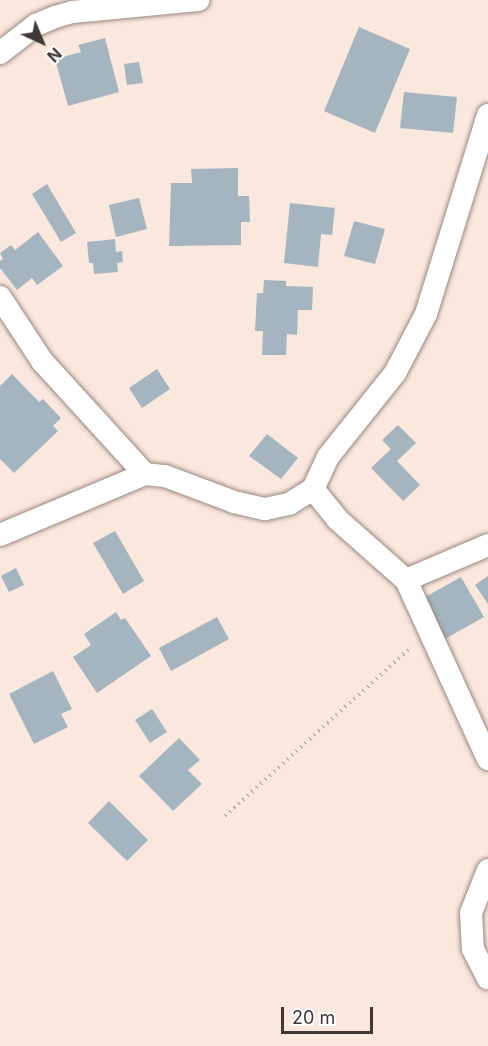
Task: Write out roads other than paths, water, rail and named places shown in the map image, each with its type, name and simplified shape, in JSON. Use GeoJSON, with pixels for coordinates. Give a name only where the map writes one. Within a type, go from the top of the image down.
{"type":"FeatureCollection","features":[{"type":"Feature","properties":{"kind":"street"},"geometry":{"type":"LineString","coordinates":[[0,52],[36,25],[72,12],[198,0]]}},
{"type":"Feature","properties":{"kind":"street"},"geometry":{"type":"LineString","coordinates":[[0,536],[144,474],[165,476],[234,502],[265,509],[289,504],[313,489],[328,457],[395,373],[426,314],[488,115]]}},
{"type":"Feature","properties":{"kind":"street"},"geometry":{"type":"LineString","coordinates":[[0,297],[42,361],[144,474]]}},
{"type":"Feature","properties":{"kind":"street"},"geometry":{"type":"LineString","coordinates":[[313,489],[337,519],[406,579],[488,759]]}},
{"type":"Feature","properties":{"kind":"street"},"geometry":{"type":"LineString","coordinates":[[406,579],[488,545]]}},
{"type":"Feature","properties":{"kind":"street"},"geometry":{"type":"LineString","coordinates":[[488,870],[471,913],[473,949],[488,978]]}}]}
